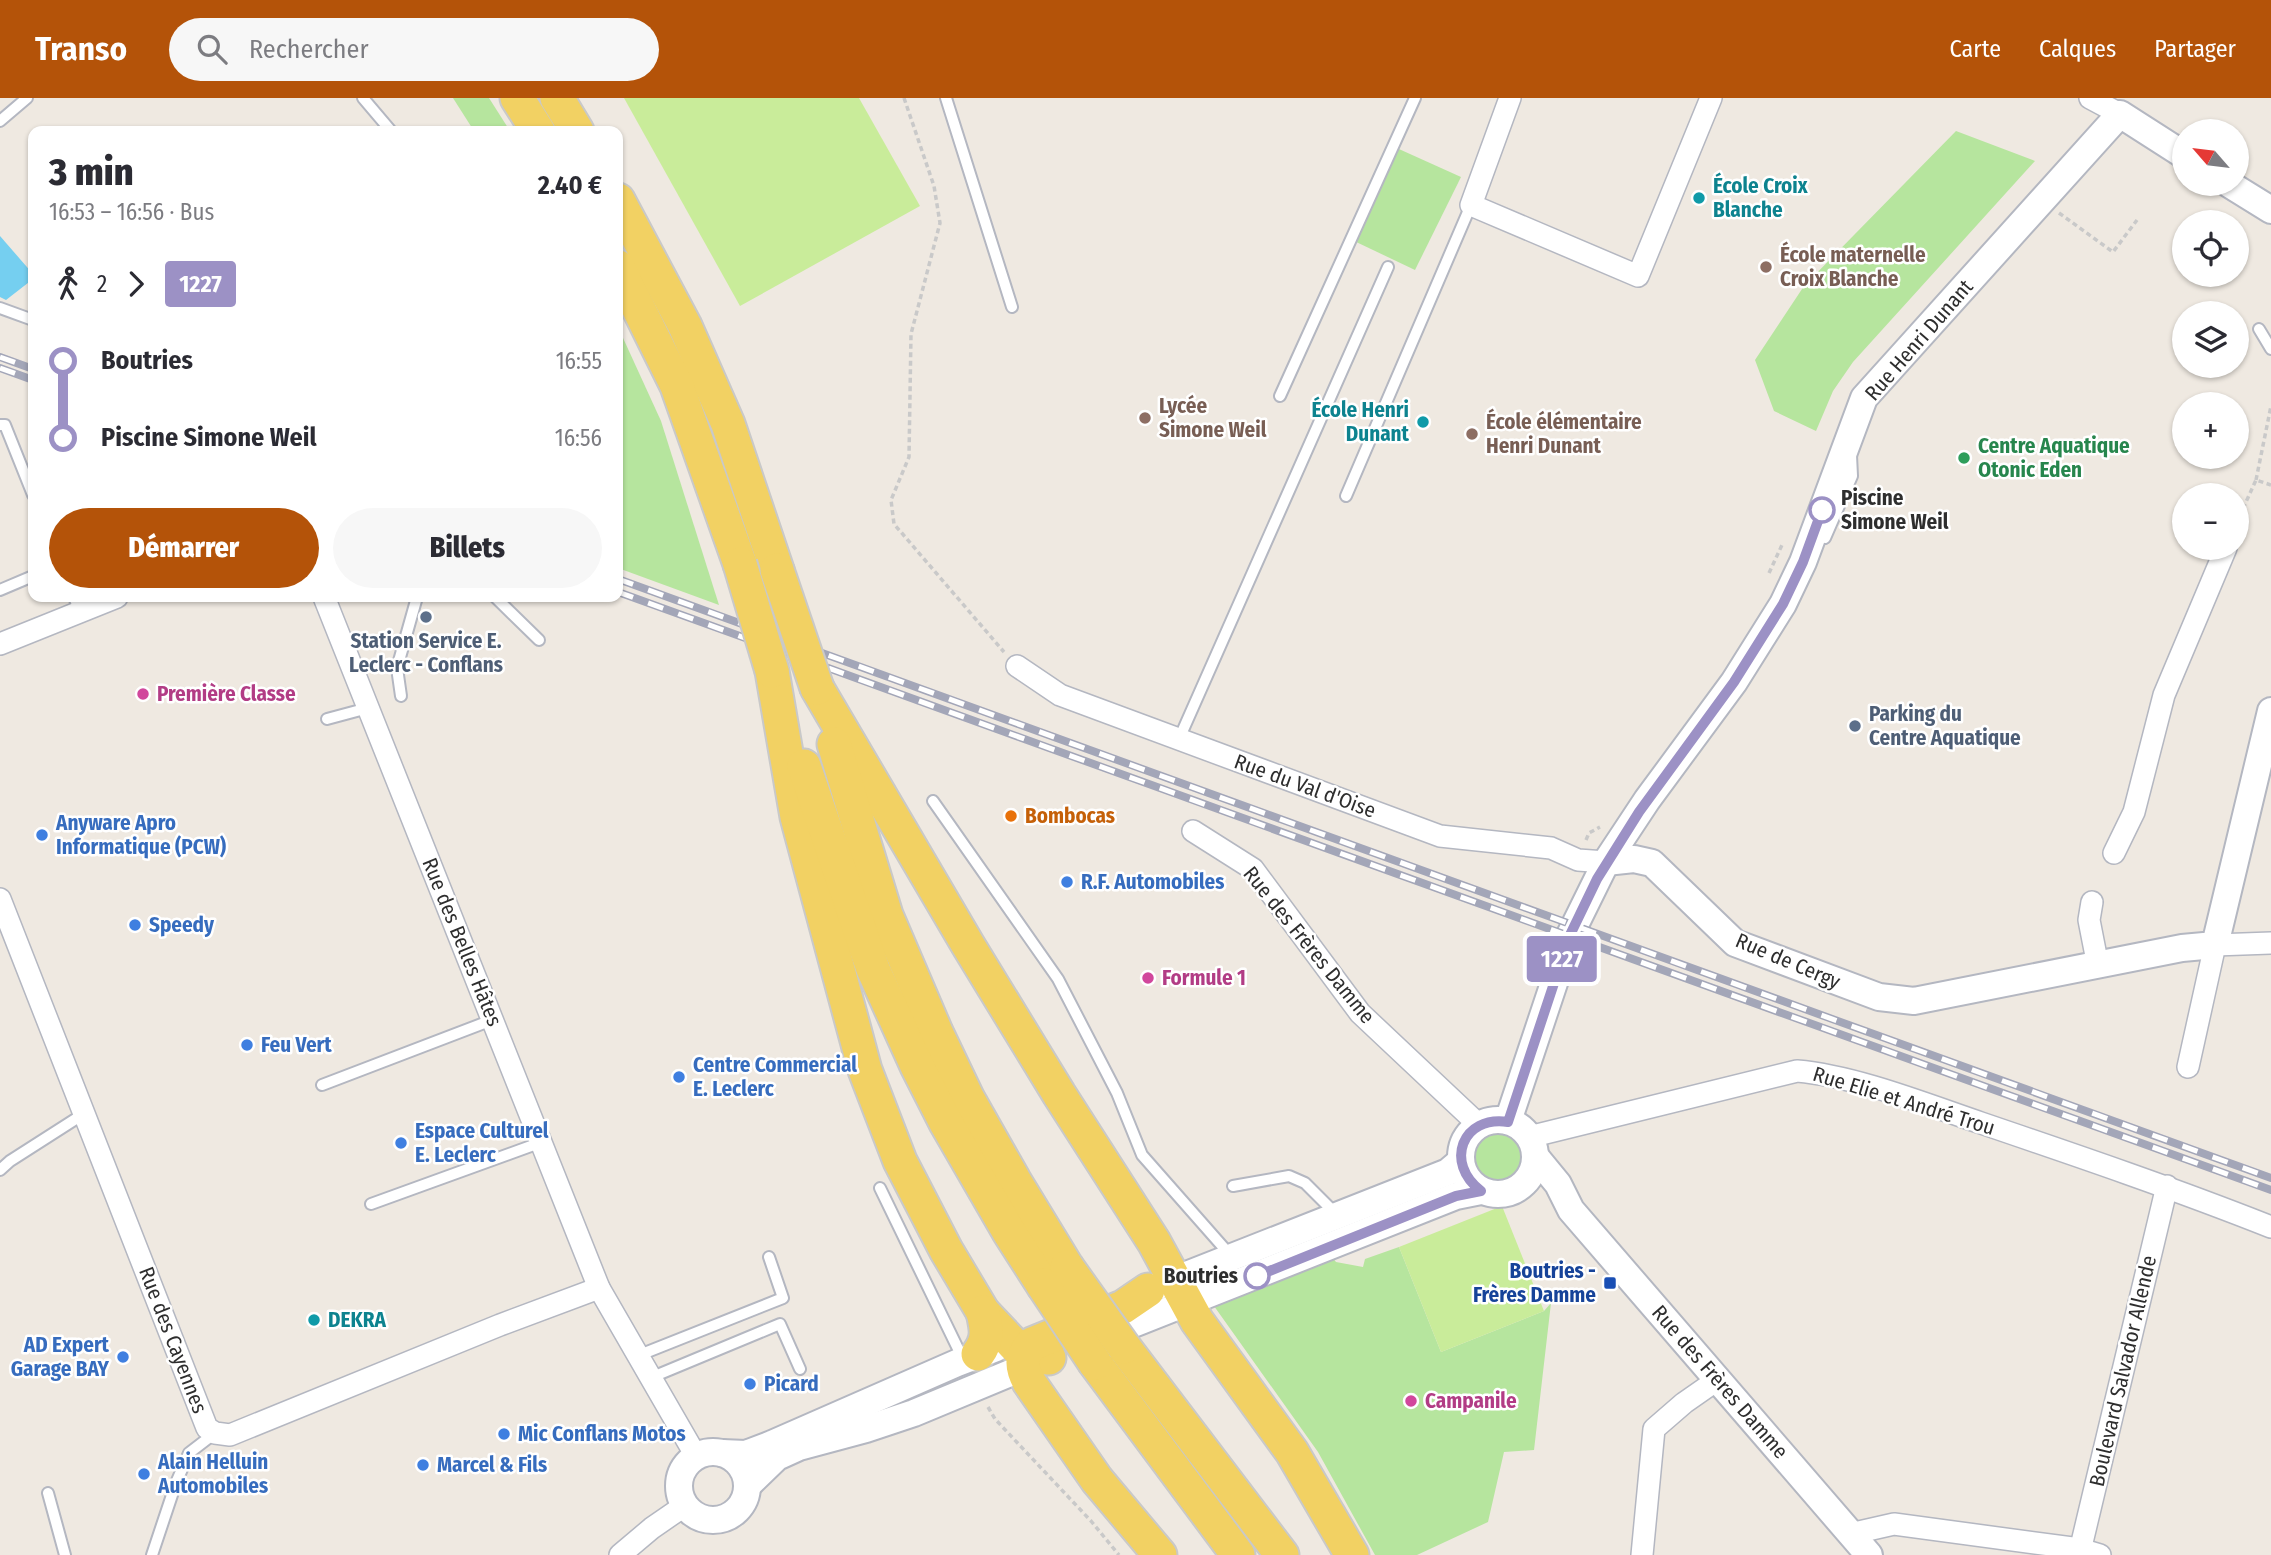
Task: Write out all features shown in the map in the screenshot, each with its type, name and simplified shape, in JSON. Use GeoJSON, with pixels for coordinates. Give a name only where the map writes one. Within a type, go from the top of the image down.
{"type":"FeatureCollection","features":[{"type":"Feature","properties":{"kind":"main road"},"geometry":{"type":"LineString","coordinates":[[517,98],[535,126]]}},
{"type":"Feature","properties":{"kind":"main road"},"geometry":{"type":"LineString","coordinates":[[557,98],[574,126]]}},
{"type":"Feature","properties":{"kind":"main road"},"geometry":{"type":"LineString","coordinates":[[623,209],[685,326],[728,424],[817,688],[886,915],[936,1032],[1095,1363],[1238,1555]]}},
{"type":"Feature","properties":{"kind":"main road"},"geometry":{"type":"LineString","coordinates":[[623,277],[677,386],[740,564],[772,671],[873,969],[946,1123],[1009,1232],[1124,1347],[1176,1419],[1282,1555]]}},
{"type":"Feature","properties":{"kind":"main road"},"geometry":{"type":"LineString","coordinates":[[772,671],[797,817],[865,1070],[900,1161],[946,1250],[984,1312],[1032,1355]]}},
{"type":"Feature","properties":{"kind":"main road"},"geometry":{"type":"LineString","coordinates":[[817,688],[1168,1285],[1292,1452],[1352,1555]]}},
{"type":"Feature","properties":{"kind":"main road"},"geometry":{"type":"LineString","coordinates":[[1160,1555],[1097,1480],[1029,1382],[1032,1344],[1123,1307],[1168,1285]]}},
{"type":"Feature","properties":{"kind":"main road"},"geometry":{"type":"LineString","coordinates":[[971,1357],[987,1342],[984,1312]]}},
{"type":"Feature","properties":{"kind":"street"},"geometry":{"type":"LineString","coordinates":[[1510,98],[1471,205],[1638,276],[1711,98]]}},
{"type":"Feature","properties":{"kind":"street"},"geometry":{"type":"LineString","coordinates":[[2090,98],[2172,147]]}},
{"type":"Feature","properties":{"kind":"street","name":"Rue Henri Dunant"},"geometry":{"type":"LineString","coordinates":[[1606,862],[1742,670],[1783,604],[1803,562],[1864,398],[2120,114]]}},
{"type":"Feature","properties":{"kind":"street"},"geometry":{"type":"LineString","coordinates":[[2248,196],[2271,210]]}},
{"type":"Feature","properties":{"kind":"street"},"geometry":{"type":"LineString","coordinates":[[2114,853],[2134,812],[2164,695],[2221,560]]}},
{"type":"Feature","properties":{"kind":"street","name":"Rue des Belles Hâtes"},"geometry":{"type":"LineString","coordinates":[[326,602],[599,1289],[650,1378],[709,1455]]}},
{"type":"Feature","properties":{"kind":"street"},"geometry":{"type":"LineString","coordinates":[[0,644],[77,604]]}},
{"type":"Feature","properties":{"kind":"street","name":"Rue du Val d'Oise"},"geometry":{"type":"LineString","coordinates":[[1017,666],[1060,695],[1440,836],[1550,848],[1578,860],[1606,862]]}},
{"type":"Feature","properties":{"kind":"street"},"geometry":{"type":"LineString","coordinates":[[2188,1067],[2271,711]]}},
{"type":"Feature","properties":{"kind":"street"},"geometry":{"type":"LineString","coordinates":[[1639,812],[1640,827],[1652,863]]}},
{"type":"Feature","properties":{"kind":"street","name":"Rue des Frères Damme"},"geometry":{"type":"LineString","coordinates":[[1193,831],[1253,869],[1360,1013],[1479,1125]]}},
{"type":"Feature","properties":{"kind":"street"},"geometry":{"type":"LineString","coordinates":[[1524,1138],[1498,1120],[1479,1125],[1465,1140],[1461,1161],[1464,1173],[1471,1183],[1481,1191],[1504,1194],[1524,1184],[1530,1176],[1524,1138],[1570,935],[1606,862],[1634,859],[1652,863]]}},
{"type":"Feature","properties":{"kind":"street","name":"Rue de Cergy"},"geometry":{"type":"LineString","coordinates":[[1652,863],[1735,943],[1879,997],[1914,1001],[2182,948],[2271,943]]}},
{"type":"Feature","properties":{"kind":"street","name":"Rue des Cayennes"},"geometry":{"type":"LineString","coordinates":[[0,899],[207,1428],[215,1433],[230,1434],[499,1325],[599,1289]]}},
{"type":"Feature","properties":{"kind":"street"},"geometry":{"type":"LineString","coordinates":[[2092,902],[2089,920],[2098,965]]}},
{"type":"Feature","properties":{"kind":"street","name":"Rue Elie et André Trou"},"geometry":{"type":"LineString","coordinates":[[1524,1138],[1797,1071],[1823,1073],[1929,1105],[2167,1186],[2271,1227]]}},
{"type":"Feature","properties":{"kind":"street","name":"Rue des Frères Damme"},"geometry":{"type":"LineString","coordinates":[[1524,1138],[1558,1184],[1571,1210],[1869,1555]]}},
{"type":"Feature","properties":{"kind":"street"},"geometry":{"type":"LineString","coordinates":[[1168,1285],[1257,1276],[1447,1172],[1461,1161]]}},
{"type":"Feature","properties":{"kind":"street","name":"Rue des Frères Damme"},"geometry":{"type":"LineString","coordinates":[[1524,1184],[1571,1210]]}},
{"type":"Feature","properties":{"kind":"street","name":"Boulevard Salvador Allende"},"geometry":{"type":"LineString","coordinates":[[2086,1553],[2167,1186]]}},
{"type":"Feature","properties":{"kind":"street"},"geometry":{"type":"LineString","coordinates":[[1168,1285],[1233,1258],[1481,1191]]}},
{"type":"Feature","properties":{"kind":"street"},"geometry":{"type":"LineString","coordinates":[[1032,1355],[977,1388],[866,1429],[799,1447],[777,1457],[748,1485],[742,1505],[726,1518],[705,1519],[684,1506],[679,1490],[683,1471],[709,1455],[747,1454],[971,1357],[1032,1355]]}},
{"type":"Feature","properties":{"kind":"street"},"geometry":{"type":"LineString","coordinates":[[1642,1555],[1654,1429],[1684,1403],[1717,1380]]}},
{"type":"Feature","properties":{"kind":"street"},"geometry":{"type":"LineString","coordinates":[[709,1455],[730,1456],[743,1468],[748,1485]]}},
{"type":"Feature","properties":{"kind":"street"},"geometry":{"type":"LineString","coordinates":[[620,1555],[684,1506]]}},
{"type":"Feature","properties":{"kind":"street"},"geometry":{"type":"LineString","coordinates":[[1850,1534],[1894,1524],[2086,1553]]}},
{"type":"Feature","properties":{"kind":"lane"},"geometry":{"type":"LineString","coordinates":[[0,121],[27,98]]}},
{"type":"Feature","properties":{"kind":"lane"},"geometry":{"type":"LineString","coordinates":[[363,98],[387,126]]}},
{"type":"Feature","properties":{"kind":"lane"},"geometry":{"type":"LineString","coordinates":[[946,98],[1012,307]]}},
{"type":"Feature","properties":{"kind":"lane"},"geometry":{"type":"LineString","coordinates":[[1280,396],[1415,98]]}},
{"type":"Feature","properties":{"kind":"lane"},"geometry":{"type":"LineString","coordinates":[[1346,496],[1471,205]]}},
{"type":"Feature","properties":{"kind":"lane"},"geometry":{"type":"LineString","coordinates":[[1179,739],[1388,267]]}},
{"type":"Feature","properties":{"kind":"lane"},"geometry":{"type":"LineString","coordinates":[[0,308],[28,318]]}},
{"type":"Feature","properties":{"kind":"lane"},"geometry":{"type":"LineString","coordinates":[[2259,329],[2271,349]]}},
{"type":"Feature","properties":{"kind":"lane"},"geometry":{"type":"LineString","coordinates":[[0,425],[5,425],[28,482]]}},
{"type":"Feature","properties":{"kind":"lane"},"geometry":{"type":"LineString","coordinates":[[0,590],[28,578]]}},
{"type":"Feature","properties":{"kind":"lane"},"geometry":{"type":"LineString","coordinates":[[401,696],[397,668],[416,602]]}},
{"type":"Feature","properties":{"kind":"lane"},"geometry":{"type":"LineString","coordinates":[[500,602],[539,640]]}},
{"type":"Feature","properties":{"kind":"lane"},"geometry":{"type":"LineString","coordinates":[[327,719],[368,708]]}},
{"type":"Feature","properties":{"kind":"lane"},"geometry":{"type":"LineString","coordinates":[[933,801],[1058,979],[1117,1093],[1142,1155],[1233,1258],[1257,1276]]}},
{"type":"Feature","properties":{"kind":"lane"},"geometry":{"type":"LineString","coordinates":[[322,1085],[492,1020]]}},
{"type":"Feature","properties":{"kind":"lane"},"geometry":{"type":"LineString","coordinates":[[0,1170],[85,1113]]}},
{"type":"Feature","properties":{"kind":"lane"},"geometry":{"type":"LineString","coordinates":[[371,1204],[542,1142]]}},
{"type":"Feature","properties":{"kind":"lane"},"geometry":{"type":"LineString","coordinates":[[1233,1186],[1289,1176],[1306,1183],[1345,1228]]}},
{"type":"Feature","properties":{"kind":"lane"},"geometry":{"type":"LineString","coordinates":[[880,1188],[971,1357]]}},
{"type":"Feature","properties":{"kind":"lane"},"geometry":{"type":"LineString","coordinates":[[637,1356],[783,1298],[769,1257]]}},
{"type":"Feature","properties":{"kind":"lane"},"geometry":{"type":"LineString","coordinates":[[650,1378],[780,1324],[800,1369]]}},
{"type":"Feature","properties":{"kind":"lane"},"geometry":{"type":"LineString","coordinates":[[152,1555],[189,1453],[215,1433]]}},
{"type":"Feature","properties":{"kind":"lane"},"geometry":{"type":"LineString","coordinates":[[48,1493],[65,1555]]}},
{"type":"Feature","properties":{"kind":"path"},"geometry":{"type":"LineString","coordinates":[[904,98],[934,186],[940,223],[911,334],[909,457],[891,500],[894,524],[1017,666]]}},
{"type":"Feature","properties":{"kind":"path"},"geometry":{"type":"LineString","coordinates":[[2042,201],[2113,252],[2137,220]]}},
{"type":"Feature","properties":{"kind":"path"},"geometry":{"type":"LineString","coordinates":[[2249,495],[2256,480],[2271,406]]}},
{"type":"Feature","properties":{"kind":"path"},"geometry":{"type":"LineString","coordinates":[[2256,480],[2271,485]]}},
{"type":"Feature","properties":{"kind":"path"},"geometry":{"type":"LineString","coordinates":[[977,1388],[995,1419],[1119,1555]]}},
{"type":"Feature","properties":{"kind":"green space"},"geometry":{"type":"Polygon","coordinates":[[[453,98],[489,98],[507,126],[471,126],[453,98]]]}},
{"type":"Feature","properties":{"kind":"green space"},"geometry":{"type":"Polygon","coordinates":[[[624,98],[859,98],[920,206],[740,306],[624,98]]]}},
{"type":"Feature","properties":{"kind":"green space"},"geometry":{"type":"Polygon","coordinates":[[[1956,131],[2035,161],[1853,362],[1833,391],[1816,431],[1774,411],[1755,360],[1804,286],[1956,131]]]}},
{"type":"Feature","properties":{"kind":"green space"},"geometry":{"type":"Polygon","coordinates":[[[1390,145],[1461,177],[1415,270],[1352,240],[1390,145]]]}},
{"type":"Feature","properties":{"kind":"green space"},"geometry":{"type":"Polygon","coordinates":[[[623,338],[661,421],[719,605],[623,570],[623,338]]]}},
{"type":"Feature","properties":{"kind":"green space"},"geometry":{"type":"Polygon","coordinates":[[[1497,1131],[1507,1133],[1515,1139],[1521,1147],[1521,1167],[1515,1175],[1507,1181],[1497,1183],[1487,1181],[1479,1175],[1473,1167],[1471,1157],[1473,1147],[1479,1139],[1487,1133],[1497,1131]]]}},
{"type":"Feature","properties":{"kind":"green space"},"geometry":{"type":"Polygon","coordinates":[[[1502,1206],[1544,1311],[1441,1352],[1399,1247],[1502,1206]]]}},
{"type":"Feature","properties":{"kind":"green space","name":"Campanile"},"geometry":{"type":"Polygon","coordinates":[[[1399,1247],[1441,1352],[1544,1311],[1551,1303],[1534,1450],[1504,1452],[1488,1522],[1417,1555],[1375,1555],[1318,1452],[1214,1306],[1332,1257],[1336,1262],[1363,1267],[1365,1259],[1399,1247]]]}},
{"type":"Feature","properties":{"kind":"water"},"geometry":{"type":"Polygon","coordinates":[[[0,236],[28,268],[28,283],[6,300],[0,297],[0,236]]]}},
{"type":"Feature","properties":{"kind":"railway"},"geometry":{"type":"LineString","coordinates":[[0,357],[28,367]]}},
{"type":"Feature","properties":{"kind":"railway"},"geometry":{"type":"LineString","coordinates":[[0,368],[28,378]]}},
{"type":"Feature","properties":{"kind":"railway"},"geometry":{"type":"LineString","coordinates":[[623,581],[2271,1178]]}},
{"type":"Feature","properties":{"kind":"railway"},"geometry":{"type":"LineString","coordinates":[[623,594],[2271,1190]]}},
{"type":"Feature","properties":{"kind":"bus line","name":"1227"},"geometry":{"type":"LineString","coordinates":[[1257,1276],[1456,1196],[1481,1191],[1464,1173],[1461,1150],[1465,1140],[1479,1125],[1488,1121],[1508,1122],[1580,912],[1606,862],[1734,682],[1783,604],[1803,562],[1822,510]]}},
{"type":"Feature","properties":{"kind":"place","name":"École Croix Blanche"},"geometry":{"type":"Point","coordinates":[1699,198]}},
{"type":"Feature","properties":{"kind":"place","name":"École maternelle Croix Blanche"},"geometry":{"type":"Point","coordinates":[1766,267]}},
{"type":"Feature","properties":{"kind":"place","name":"Lycée Simone Weil"},"geometry":{"type":"Point","coordinates":[1145,418]}},
{"type":"Feature","properties":{"kind":"place","name":"École Henri Dunant"},"geometry":{"type":"Point","coordinates":[1423,422]}},
{"type":"Feature","properties":{"kind":"place","name":"École élémentaire Henri Dunant"},"geometry":{"type":"Point","coordinates":[1472,434]}},
{"type":"Feature","properties":{"kind":"place","name":"Centre Aquatique Otonic Eden"},"geometry":{"type":"Point","coordinates":[1964,458]}},
{"type":"Feature","properties":{"kind":"place","name":"Piscine Simone Weil"},"geometry":{"type":"Point","coordinates":[1822,510]}},
{"type":"Feature","properties":{"kind":"place","name":"Station Service E. Leclerc - Conflans"},"geometry":{"type":"Point","coordinates":[426,617]}},
{"type":"Feature","properties":{"kind":"place","name":"Première Classe"},"geometry":{"type":"Point","coordinates":[143,694]}},
{"type":"Feature","properties":{"kind":"place","name":"Parking du Centre Aquatique"},"geometry":{"type":"Point","coordinates":[1855,726]}},
{"type":"Feature","properties":{"kind":"place","name":"Bombocas"},"geometry":{"type":"Point","coordinates":[1011,816]}},
{"type":"Feature","properties":{"kind":"place","name":"Anyware Apro Informatique (PCW)"},"geometry":{"type":"Point","coordinates":[42,835]}},
{"type":"Feature","properties":{"kind":"place","name":"R.F. Automobiles"},"geometry":{"type":"Point","coordinates":[1067,882]}},
{"type":"Feature","properties":{"kind":"place","name":"Speedy"},"geometry":{"type":"Point","coordinates":[135,925]}},
{"type":"Feature","properties":{"kind":"place","name":"Formule 1"},"geometry":{"type":"Point","coordinates":[1148,978]}},
{"type":"Feature","properties":{"kind":"place","name":"Feu Vert"},"geometry":{"type":"Point","coordinates":[247,1045]}},
{"type":"Feature","properties":{"kind":"place","name":"Centre Commercial E. Leclerc"},"geometry":{"type":"Point","coordinates":[679,1077]}},
{"type":"Feature","properties":{"kind":"place","name":"Espace Culturel E. Leclerc"},"geometry":{"type":"Point","coordinates":[401,1143]}},
{"type":"Feature","properties":{"kind":"place","name":"Boutries"},"geometry":{"type":"Point","coordinates":[1257,1276]}},
{"type":"Feature","properties":{"kind":"place","name":"Boutries - Frères Damme"},"geometry":{"type":"Point","coordinates":[1610,1283]}},
{"type":"Feature","properties":{"kind":"place","name":"DEKRA"},"geometry":{"type":"Point","coordinates":[314,1320]}},
{"type":"Feature","properties":{"kind":"place","name":"AD Expert Garage BAY"},"geometry":{"type":"Point","coordinates":[123,1357]}},
{"type":"Feature","properties":{"kind":"place","name":"Picard"},"geometry":{"type":"Point","coordinates":[750,1384]}},
{"type":"Feature","properties":{"kind":"place","name":"Campanile"},"geometry":{"type":"Point","coordinates":[1411,1401]}},
{"type":"Feature","properties":{"kind":"place","name":"Mic Conflans Motos"},"geometry":{"type":"Point","coordinates":[504,1434]}},
{"type":"Feature","properties":{"kind":"place","name":"Marcel & Fils"},"geometry":{"type":"Point","coordinates":[423,1465]}},
{"type":"Feature","properties":{"kind":"place","name":"Alain Helluin Automobiles"},"geometry":{"type":"Point","coordinates":[144,1474]}}]}
